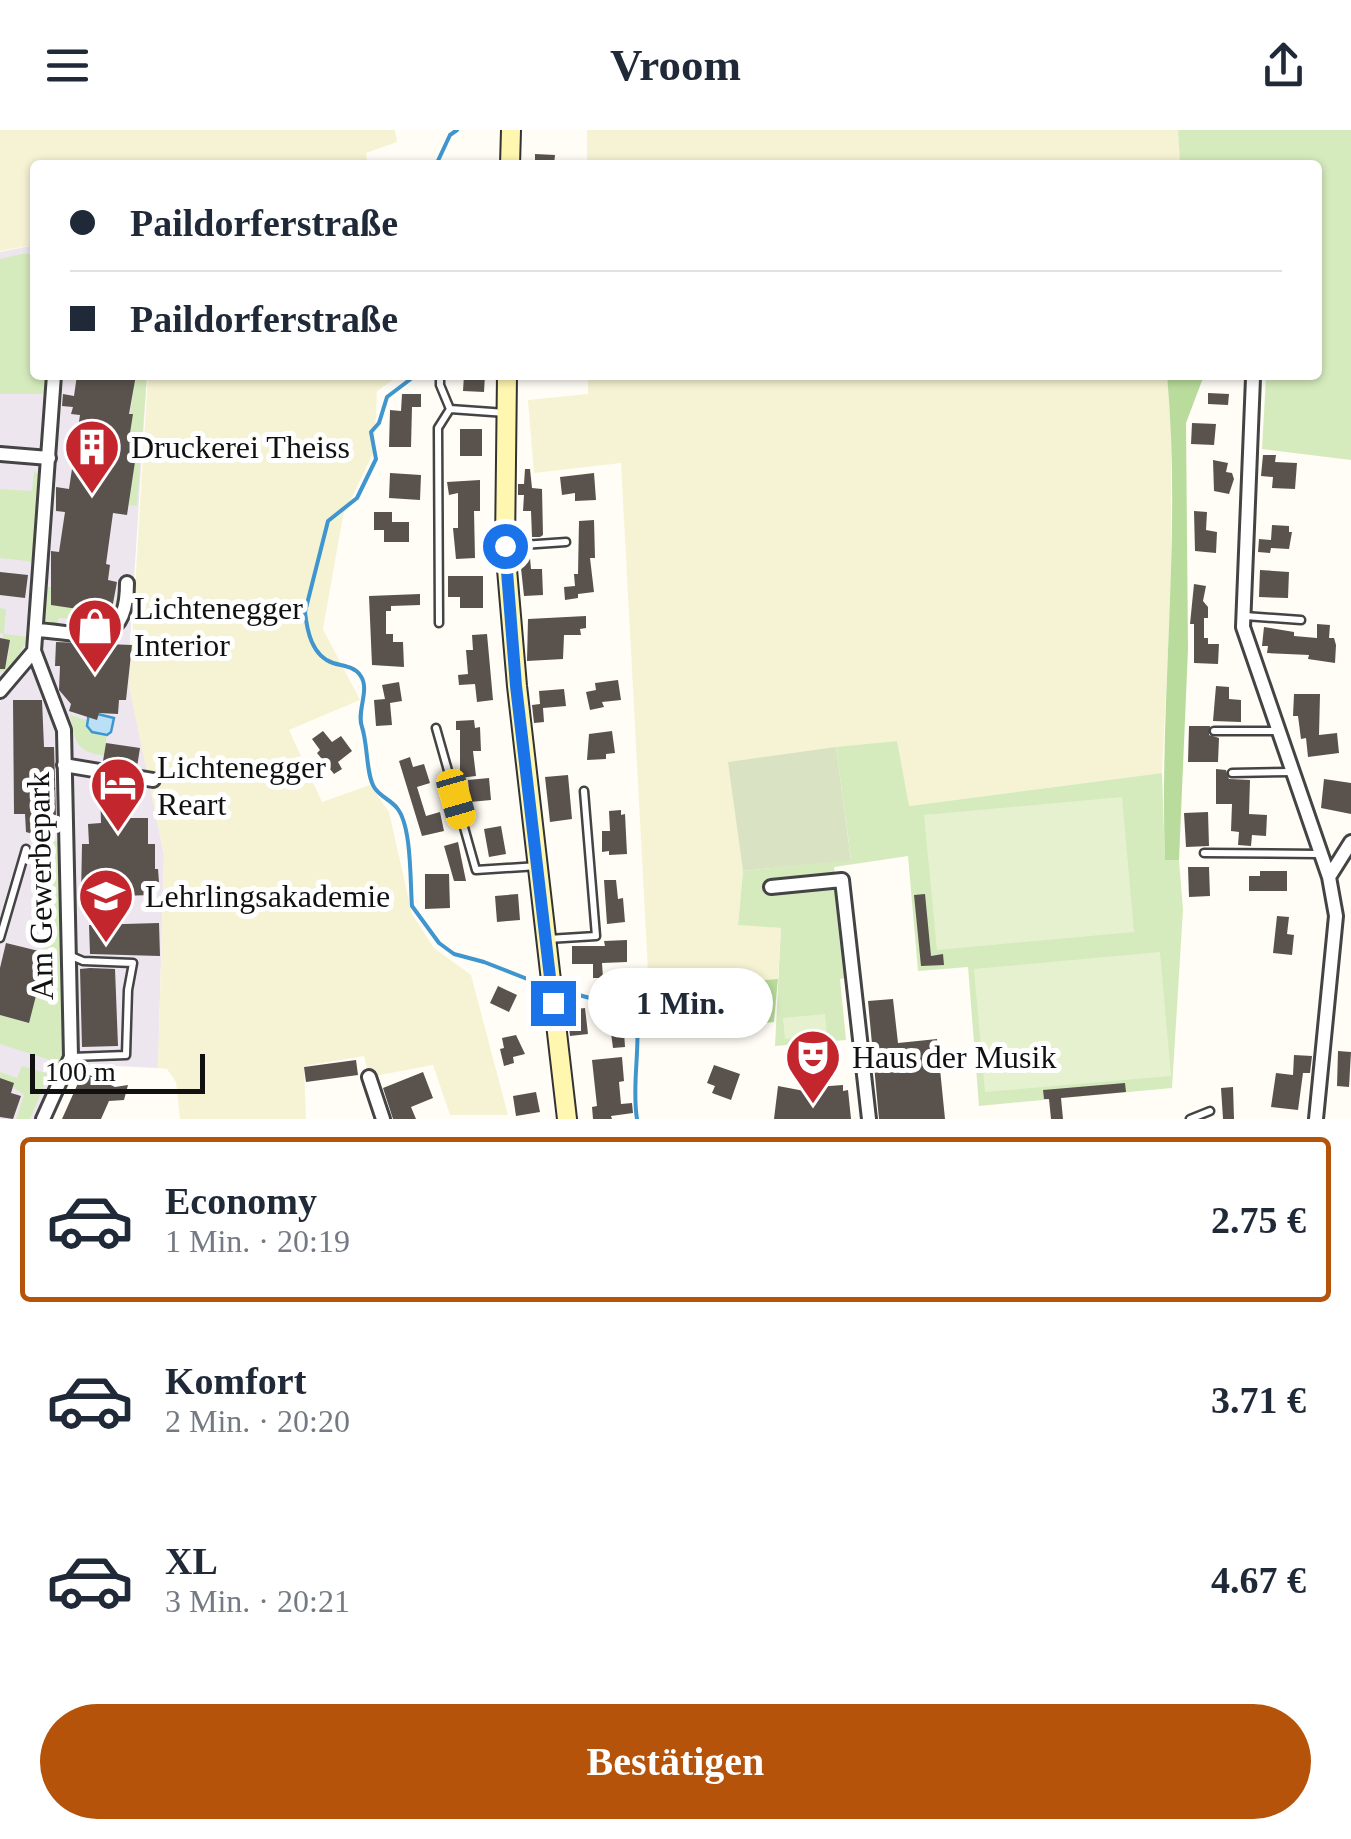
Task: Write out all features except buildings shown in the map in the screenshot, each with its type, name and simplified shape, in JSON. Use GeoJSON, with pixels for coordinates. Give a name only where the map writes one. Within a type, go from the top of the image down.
{"type":"FeatureCollection","features":[{"type":"Feature","properties":{"kind":"street"},"geometry":{"type":"LineString","coordinates":[[510,130],[510,160]]}},
{"type":"Feature","properties":{"kind":"street","name":"Am Gewerbepark"},"geometry":{"type":"LineString","coordinates":[[42,1119],[71,1057],[64,730],[34,650],[54,380]]}},
{"type":"Feature","properties":{"kind":"street"},"geometry":{"type":"LineString","coordinates":[[507,380],[505,546],[516,686],[567,1119]]}},
{"type":"Feature","properties":{"kind":"street"},"geometry":{"type":"LineString","coordinates":[[1253,380],[1243,627],[1344,916],[1316,1119]]}},
{"type":"Feature","properties":{"kind":"street"},"geometry":{"type":"LineString","coordinates":[[0,454],[49,458]]}},
{"type":"Feature","properties":{"kind":"street"},"geometry":{"type":"LineString","coordinates":[[36,630],[100,634],[114,631],[123,618],[127,583]]}},
{"type":"Feature","properties":{"kind":"street"},"geometry":{"type":"LineString","coordinates":[[0,691],[34,650]]}},
{"type":"Feature","properties":{"kind":"street"},"geometry":{"type":"LineString","coordinates":[[64,766],[153,780]]}},
{"type":"Feature","properties":{"kind":"street"},"geometry":{"type":"LineString","coordinates":[[1329,876],[1351,842]]}},
{"type":"Feature","properties":{"kind":"street"},"geometry":{"type":"LineString","coordinates":[[771,887],[842,880],[868,1119]]}},
{"type":"Feature","properties":{"kind":"street"},"geometry":{"type":"LineString","coordinates":[[369,1077],[384,1119]]}},
{"type":"Feature","properties":{"kind":"lane"},"geometry":{"type":"LineString","coordinates":[[440,380],[450,409]]}},
{"type":"Feature","properties":{"kind":"lane"},"geometry":{"type":"LineString","coordinates":[[450,409],[506,412]]}},
{"type":"Feature","properties":{"kind":"lane"},"geometry":{"type":"LineString","coordinates":[[439,623],[438,428],[450,409]]}},
{"type":"Feature","properties":{"kind":"lane"},"geometry":{"type":"LineString","coordinates":[[505,546],[566,542]]}},
{"type":"Feature","properties":{"kind":"lane"},"geometry":{"type":"LineString","coordinates":[[1245,616],[1301,620]]}},
{"type":"Feature","properties":{"kind":"lane"},"geometry":{"type":"LineString","coordinates":[[436,728],[476,870],[538,866]]}},
{"type":"Feature","properties":{"kind":"lane"},"geometry":{"type":"LineString","coordinates":[[1214,731],[1279,730]]}},
{"type":"Feature","properties":{"kind":"lane"},"geometry":{"type":"LineString","coordinates":[[1232,773],[1292,772]]}},
{"type":"Feature","properties":{"kind":"lane"},"geometry":{"type":"LineString","coordinates":[[546,939],[596,936],[584,791]]}},
{"type":"Feature","properties":{"kind":"lane"},"geometry":{"type":"LineString","coordinates":[[0,938],[26,849]]}},
{"type":"Feature","properties":{"kind":"lane"},"geometry":{"type":"LineString","coordinates":[[1204,854],[1320,854]]}},
{"type":"Feature","properties":{"kind":"lane"},"geometry":{"type":"LineString","coordinates":[[69,954],[83,961],[132,963],[126,1055],[71,1057]]}},
{"type":"Feature","properties":{"kind":"lane"},"geometry":{"type":"LineString","coordinates":[[1190,1119],[1210,1111]]}},
{"type":"Feature","properties":{"kind":"shaded area"},"geometry":{"type":"Polygon","coordinates":[[[0,130],[395,130],[397,142],[366,153],[367,160],[30,160],[30,246],[0,251],[0,130]]]}},
{"type":"Feature","properties":{"kind":"shaded area"},"geometry":{"type":"Polygon","coordinates":[[[587,130],[1178,130],[1180,160],[587,160],[587,130]]]}},
{"type":"Feature","properties":{"kind":"shaded area"},"geometry":{"type":"Polygon","coordinates":[[[30,246],[30,380],[147,380],[130,643],[164,855],[158,1068],[73,1064],[43,1119],[0,1119],[0,252],[30,246]]]}},
{"type":"Feature","properties":{"kind":"shaded area"},"geometry":{"type":"Polygon","coordinates":[[[148,380],[393,380],[377,391],[374,451],[343,516],[323,629],[360,700],[289,730],[322,802],[370,785],[389,812],[412,914],[434,948],[471,975],[508,1115],[450,1115],[433,1065],[369,1077],[364,1056],[304,1066],[306,1119],[180,1119],[176,1082],[167,1069],[158,1068],[164,855],[129,686],[148,380]]]}},
{"type":"Feature","properties":{"kind":"shaded area"},"geometry":{"type":"Polygon","coordinates":[[[588,380],[1167,380],[1171,592],[1162,773],[908,806],[896,741],[729,762],[743,871],[738,924],[781,928],[778,979],[649,990],[621,463],[534,473],[528,400],[588,394],[588,380]]]}},
{"type":"Feature","properties":{"kind":"green space"},"geometry":{"type":"Polygon","coordinates":[[[1178,130],[1351,130],[1351,460],[1262,449],[1266,380],[1322,380],[1322,160],[1180,160],[1178,130]]]}},
{"type":"Feature","properties":{"kind":"green space"},"geometry":{"type":"Polygon","coordinates":[[[30,254],[30,380],[48,380],[47,394],[0,394],[0,259],[30,254]]]}},
{"type":"Feature","properties":{"kind":"green space"},"geometry":{"type":"Polygon","coordinates":[[[135,380],[147,380],[137,506],[128,505],[127,433],[135,380]]]}},
{"type":"Feature","properties":{"kind":"green space"},"geometry":{"type":"Polygon","coordinates":[[[1167,380],[1202,380],[1186,423],[1188,649],[1179,860],[1165,860],[1171,435],[1167,380]]]}},
{"type":"Feature","properties":{"kind":"green space"},"geometry":{"type":"Polygon","coordinates":[[[34,471],[39,475],[36,562],[0,558],[0,489],[32,491],[34,471]]]}},
{"type":"Feature","properties":{"kind":"green space"},"geometry":{"type":"Polygon","coordinates":[[[119,582],[123,586],[118,612],[99,630],[99,621],[59,618],[57,627],[43,625],[48,587],[53,587],[51,605],[114,614],[119,582]]]}},
{"type":"Feature","properties":{"kind":"green space"},"geometry":{"type":"Polygon","coordinates":[[[0,608],[6,609],[4,634],[29,637],[9,672],[0,671],[0,662],[7,662],[10,641],[0,633],[0,608]]]}},
{"type":"Feature","properties":{"kind":"green space"},"geometry":{"type":"Polygon","coordinates":[[[70,715],[86,720],[92,732],[107,735],[104,756],[78,744],[70,715]]]}},
{"type":"Feature","properties":{"kind":"green space"},"geometry":{"type":"Polygon","coordinates":[[[897,741],[909,806],[1162,773],[1165,859],[1179,860],[1183,910],[1172,1088],[979,1106],[968,967],[918,971],[908,856],[834,867],[846,978],[840,979],[846,1040],[775,1046],[781,928],[738,925],[743,871],[851,859],[836,747],[897,741]]]}},
{"type":"Feature","properties":{"kind":"green space"},"geometry":{"type":"Polygon","coordinates":[[[836,747],[851,860],[743,871],[728,762],[836,747]]]}},
{"type":"Feature","properties":{"kind":"green space"},"geometry":{"type":"Polygon","coordinates":[[[1122,797],[1134,932],[937,950],[924,815],[1122,797]]]}},
{"type":"Feature","properties":{"kind":"green space"},"geometry":{"type":"Polygon","coordinates":[[[43,837],[59,842],[66,1046],[62,1064],[0,1044],[0,1015],[28,1023],[46,953],[41,947],[43,837]]]}},
{"type":"Feature","properties":{"kind":"green space"},"geometry":{"type":"Polygon","coordinates":[[[1160,952],[1171,1076],[985,1092],[974,969],[1160,952]]]}},
{"type":"Feature","properties":{"kind":"green space"},"geometry":{"type":"Polygon","coordinates":[[[778,979],[774,1022],[713,1029],[654,1018],[649,990],[778,979]]]}},
{"type":"Feature","properties":{"kind":"green space"},"geometry":{"type":"Polygon","coordinates":[[[825,1014],[827,1035],[785,1039],[783,1018],[825,1014]]]}},
{"type":"Feature","properties":{"kind":"green space"},"geometry":{"type":"Polygon","coordinates":[[[22,1066],[49,1074],[30,1119],[16,1119],[24,1095],[0,1078],[0,1072],[17,1078],[22,1066]]]}},
{"type":"Feature","properties":{"kind":"water"},"geometry":{"type":"Polygon","coordinates":[[[89,712],[114,718],[111,732],[92,732],[87,726],[89,712]]]}},
{"type":"Feature","properties":{"kind":"waterway"},"geometry":{"type":"LineString","coordinates":[[438,160],[450,135],[457,130]]}},
{"type":"Feature","properties":{"kind":"waterway"},"geometry":{"type":"LineString","coordinates":[[409,380],[387,397],[379,423],[371,432],[376,459],[357,498],[328,521],[305,612],[307,627],[320,655],[355,670],[363,681],[361,721],[371,781],[402,816],[408,841],[412,906],[439,943],[454,954],[540,984]]}},
{"type":"Feature","properties":{"kind":"waterway"},"geometry":{"type":"LineString","coordinates":[[560,990],[635,1010],[637,1119]]}},
{"type":"Feature","properties":{"kind":"place","name":"Druckerei Theiss"},"geometry":{"type":"Point","coordinates":[92,496]}},
{"type":"Feature","properties":{"kind":"place","name":"Lichtenegger Interior"},"geometry":{"type":"Point","coordinates":[95,675]}},
{"type":"Feature","properties":{"kind":"place","name":"Lichtenegger Reart"},"geometry":{"type":"Point","coordinates":[118,834]}},
{"type":"Feature","properties":{"kind":"place","name":"Lehrlingsakademie"},"geometry":{"type":"Point","coordinates":[106,945]}},
{"type":"Feature","properties":{"kind":"place","name":"Haus der Musik"},"geometry":{"type":"Point","coordinates":[813,1106]}},
{"type":"Feature","properties":{"kind":"route"},"geometry":{"type":"LineString","coordinates":[[505,546],[516,686],[553,1003]]}}]}
